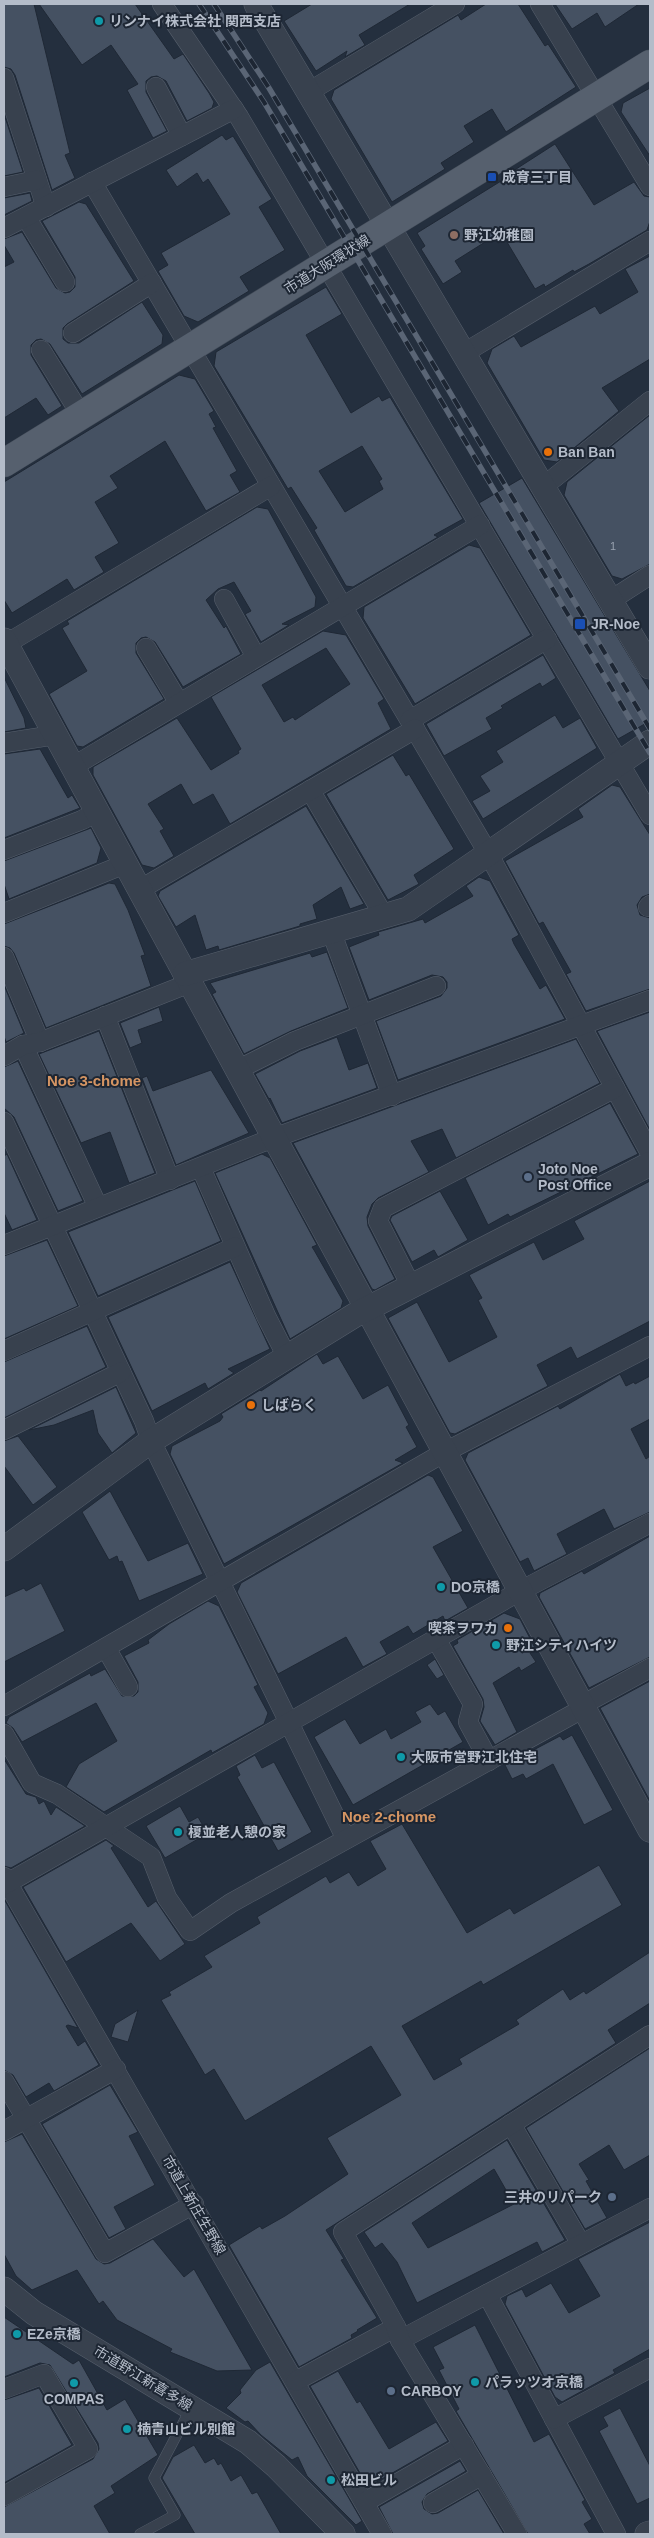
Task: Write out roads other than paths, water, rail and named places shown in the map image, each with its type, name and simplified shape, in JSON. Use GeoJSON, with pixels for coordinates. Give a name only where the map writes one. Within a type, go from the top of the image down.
{"type":"FeatureCollection","features":[{"type":"Feature","properties":{"kind":"main road","name":"市道大阪環状線"},"geometry":{"type":"LineString","coordinates":[[4,463],[650,64]]}},
{"type":"Feature","properties":{"kind":"street"},"geometry":{"type":"LineString","coordinates":[[162,4],[234,109],[650,815]]}},
{"type":"Feature","properties":{"kind":"street"},"geometry":{"type":"LineString","coordinates":[[256,4],[310,91],[650,667]]}},
{"type":"Feature","properties":{"kind":"street"},"geometry":{"type":"LineString","coordinates":[[310,91],[455,4]]}},
{"type":"Feature","properties":{"kind":"street"},"geometry":{"type":"LineString","coordinates":[[540,4],[650,186]]}},
{"type":"Feature","properties":{"kind":"street"},"geometry":{"type":"LineString","coordinates":[[4,78],[46,207]]}},
{"type":"Feature","properties":{"kind":"street"},"geometry":{"type":"LineString","coordinates":[[156,87],[182,136]]}},
{"type":"Feature","properties":{"kind":"street"},"geometry":{"type":"LineString","coordinates":[[4,228],[234,109]]}},
{"type":"Feature","properties":{"kind":"street"},"geometry":{"type":"LineString","coordinates":[[4,187],[37,180]]}},
{"type":"Feature","properties":{"kind":"street"},"geometry":{"type":"LineString","coordinates":[[92,182],[488,853],[650,1152]]}},
{"type":"Feature","properties":{"kind":"street"},"geometry":{"type":"LineString","coordinates":[[26,217],[64,282]]}},
{"type":"Feature","properties":{"kind":"street"},"geometry":{"type":"LineString","coordinates":[[464,353],[650,241]]}},
{"type":"Feature","properties":{"kind":"street"},"geometry":{"type":"LineString","coordinates":[[73,333],[152,283]]}},
{"type":"Feature","properties":{"kind":"street"},"geometry":{"type":"LineString","coordinates":[[40,350],[81,415]]}},
{"type":"Feature","properties":{"kind":"street"},"geometry":{"type":"LineString","coordinates":[[544,486],[650,401]]}},
{"type":"Feature","properties":{"kind":"street"},"geometry":{"type":"LineString","coordinates":[[272,486],[5,642],[650,1830]]}},
{"type":"Feature","properties":{"kind":"street"},"geometry":{"type":"LineString","coordinates":[[72,767],[480,525]]}},
{"type":"Feature","properties":{"kind":"street"},"geometry":{"type":"LineString","coordinates":[[611,600],[650,575]]}},
{"type":"Feature","properties":{"kind":"street"},"geometry":{"type":"LineString","coordinates":[[224,599],[256,657]]}},
{"type":"Feature","properties":{"kind":"street"},"geometry":{"type":"LineString","coordinates":[[139,890],[310,790],[546,639]]}},
{"type":"Feature","properties":{"kind":"street"},"geometry":{"type":"LineString","coordinates":[[146,648],[179,703]]}},
{"type":"Feature","properties":{"kind":"street"},"geometry":{"type":"LineString","coordinates":[[4,743],[55,735]]}},
{"type":"Feature","properties":{"kind":"street"},"geometry":{"type":"LineString","coordinates":[[4,1056],[105,1016],[187,978],[331,931],[408,909],[650,742]]}},
{"type":"Feature","properties":{"kind":"street"},"geometry":{"type":"LineString","coordinates":[[310,790],[384,916]]}},
{"type":"Feature","properties":{"kind":"street"},"geometry":{"type":"LineString","coordinates":[[4,850],[82,820],[97,812]]}},
{"type":"Feature","properties":{"kind":"street"},"geometry":{"type":"LineString","coordinates":[[4,913],[125,864]]}},
{"type":"Feature","properties":{"kind":"street"},"geometry":{"type":"LineString","coordinates":[[331,931],[360,1015],[392,1096]]}},
{"type":"Feature","properties":{"kind":"street"},"geometry":{"type":"LineString","coordinates":[[4,957],[9,989],[98,1207]]}},
{"type":"Feature","properties":{"kind":"street"},"geometry":{"type":"LineString","coordinates":[[237,1070],[295,1041],[436,986]]}},
{"type":"Feature","properties":{"kind":"street"},"geometry":{"type":"LineString","coordinates":[[4,1245],[52,1224],[201,1168],[263,1142],[275,1140],[650,1000]]}},
{"type":"Feature","properties":{"kind":"street"},"geometry":{"type":"LineString","coordinates":[[105,1016],[170,1180]]}},
{"type":"Feature","properties":{"kind":"street"},"geometry":{"type":"LineString","coordinates":[[412,1286],[378,1221],[383,1208],[615,1088]]}},
{"type":"Feature","properties":{"kind":"street"},"geometry":{"type":"LineString","coordinates":[[4,1122],[149,1432],[151,1441],[346,1839]]}},
{"type":"Feature","properties":{"kind":"street"},"geometry":{"type":"LineString","coordinates":[[4,1550],[151,1441],[367,1309],[650,1164]]}},
{"type":"Feature","properties":{"kind":"street"},"geometry":{"type":"LineString","coordinates":[[201,1168],[235,1247],[287,1357]]}},
{"type":"Feature","properties":{"kind":"street"},"geometry":{"type":"LineString","coordinates":[[4,1351],[235,1247]]}},
{"type":"Feature","properties":{"kind":"street"},"geometry":{"type":"LineString","coordinates":[[4,1706],[445,1452],[650,1346]]}},
{"type":"Feature","properties":{"kind":"street"},"geometry":{"type":"LineString","coordinates":[[4,1430],[121,1372]]}},
{"type":"Feature","properties":{"kind":"street"},"geometry":{"type":"LineString","coordinates":[[5,1882],[108,1827],[520,1591],[650,1523]]}},
{"type":"Feature","properties":{"kind":"street"},"geometry":{"type":"LineString","coordinates":[[436,1639],[473,1704],[468,1722],[489,1761]]}},
{"type":"Feature","properties":{"kind":"street"},"geometry":{"type":"LineString","coordinates":[[106,1648],[128,1687]]}},
{"type":"Feature","properties":{"kind":"street"},"geometry":{"type":"LineString","coordinates":[[4,1734],[32,1783],[57,1794],[151,1857],[167,1898],[190,1931],[231,1902],[489,1761],[650,1668]]}},
{"type":"Feature","properties":{"kind":"street","name":"市道上新庄生野線"},"geometry":{"type":"LineString","coordinates":[[5,1882],[116,2069],[382,2534]]}},
{"type":"Feature","properties":{"kind":"street"},"geometry":{"type":"LineString","coordinates":[[517,2534],[398,2334],[343,2232],[650,2035]]}},
{"type":"Feature","properties":{"kind":"street"},"geometry":{"type":"LineString","coordinates":[[4,2130],[116,2069]]}},
{"type":"Feature","properties":{"kind":"street"},"geometry":{"type":"LineString","coordinates":[[4,2081],[104,2253],[194,2204]]}},
{"type":"Feature","properties":{"kind":"street"},"geometry":{"type":"LineString","coordinates":[[511,2124],[581,2244]]}},
{"type":"Feature","properties":{"kind":"street"},"geometry":{"type":"LineString","coordinates":[[296,2381],[487,2294],[650,2208]]}},
{"type":"Feature","properties":{"kind":"street","name":"市道野江新喜多線"},"geometry":{"type":"LineString","coordinates":[[4,2289],[34,2313],[257,2449],[343,2534]]}},
{"type":"Feature","properties":{"kind":"street"},"geometry":{"type":"LineString","coordinates":[[487,2294],[616,2534]]}},
{"type":"Feature","properties":{"kind":"street"},"geometry":{"type":"LineString","coordinates":[[554,2419],[650,2368]]}},
{"type":"Feature","properties":{"kind":"street"},"geometry":{"type":"LineString","coordinates":[[4,2389],[44,2374],[88,2449],[4,2496]]}},
{"type":"Feature","properties":{"kind":"street"},"geometry":{"type":"LineString","coordinates":[[365,2502],[464,2445]]}},
{"type":"Feature","properties":{"kind":"street"},"geometry":{"type":"LineString","coordinates":[[433,2503],[482,2475]]}},
{"type":"Feature","properties":{"kind":"lane"},"geometry":{"type":"LineString","coordinates":[[140,2534],[175,2516],[154,2478],[192,2408]]}},
{"type":"Feature","properties":{"kind":"railway"},"geometry":{"type":"LineString","coordinates":[[199,4],[264,102],[650,753]]}},
{"type":"Feature","properties":{"kind":"railway"},"geometry":{"type":"LineString","coordinates":[[214,4],[269,88],[650,729]]}},
{"type":"Feature","properties":{"kind":"place","name":"リンナイ株式会社 関西支店"},"geometry":{"type":"Point","coordinates":[99,21]}},
{"type":"Feature","properties":{"kind":"place","name":"成育三丁目"},"geometry":{"type":"Point","coordinates":[492,177]}},
{"type":"Feature","properties":{"kind":"place","name":"野江幼稚園"},"geometry":{"type":"Point","coordinates":[454,235]}},
{"type":"Feature","properties":{"kind":"place","name":"Ban Ban"},"geometry":{"type":"Point","coordinates":[548,452]}},
{"type":"Feature","properties":{"kind":"place","name":"JR-Noe"},"geometry":{"type":"Point","coordinates":[580,624]}},
{"type":"Feature","properties":{"kind":"place","name":"Joto Noe Post Office"},"geometry":{"type":"Point","coordinates":[528,1177]}},
{"type":"Feature","properties":{"kind":"place","name":"しばらく"},"geometry":{"type":"Point","coordinates":[251,1405]}},
{"type":"Feature","properties":{"kind":"place","name":"DO京橋"},"geometry":{"type":"Point","coordinates":[441,1587]}},
{"type":"Feature","properties":{"kind":"place","name":"喫茶ヲワカ"},"geometry":{"type":"Point","coordinates":[508,1628]}},
{"type":"Feature","properties":{"kind":"place","name":"野江シティハイツ"},"geometry":{"type":"Point","coordinates":[496,1645]}},
{"type":"Feature","properties":{"kind":"place","name":"大阪市営野江北住宅"},"geometry":{"type":"Point","coordinates":[401,1757]}},
{"type":"Feature","properties":{"kind":"place","name":"榎並老人憩の家"},"geometry":{"type":"Point","coordinates":[178,1832]}},
{"type":"Feature","properties":{"kind":"place","name":"三井のリパーク"},"geometry":{"type":"Point","coordinates":[612,2197]}},
{"type":"Feature","properties":{"kind":"place","name":"EZe京橋"},"geometry":{"type":"Point","coordinates":[17,2334]}},
{"type":"Feature","properties":{"kind":"place","name":"パラッツオ京橋"},"geometry":{"type":"Point","coordinates":[475,2382]}},
{"type":"Feature","properties":{"kind":"place","name":"COMPAS"},"geometry":{"type":"Point","coordinates":[74,2383]}},
{"type":"Feature","properties":{"kind":"place","name":"CARBOY"},"geometry":{"type":"Point","coordinates":[391,2391]}},
{"type":"Feature","properties":{"kind":"place","name":"楠青山ビル別館"},"geometry":{"type":"Point","coordinates":[127,2429]}},
{"type":"Feature","properties":{"kind":"place","name":"松田ビル"},"geometry":{"type":"Point","coordinates":[331,2480]}},
{"type":"Feature","properties":{"kind":"district","name":"Noe 3-chome"},"geometry":{"type":"Point","coordinates":[94,1081]}},
{"type":"Feature","properties":{"kind":"district","name":"Noe 2-chome"},"geometry":{"type":"Point","coordinates":[389,1817]}}]}
